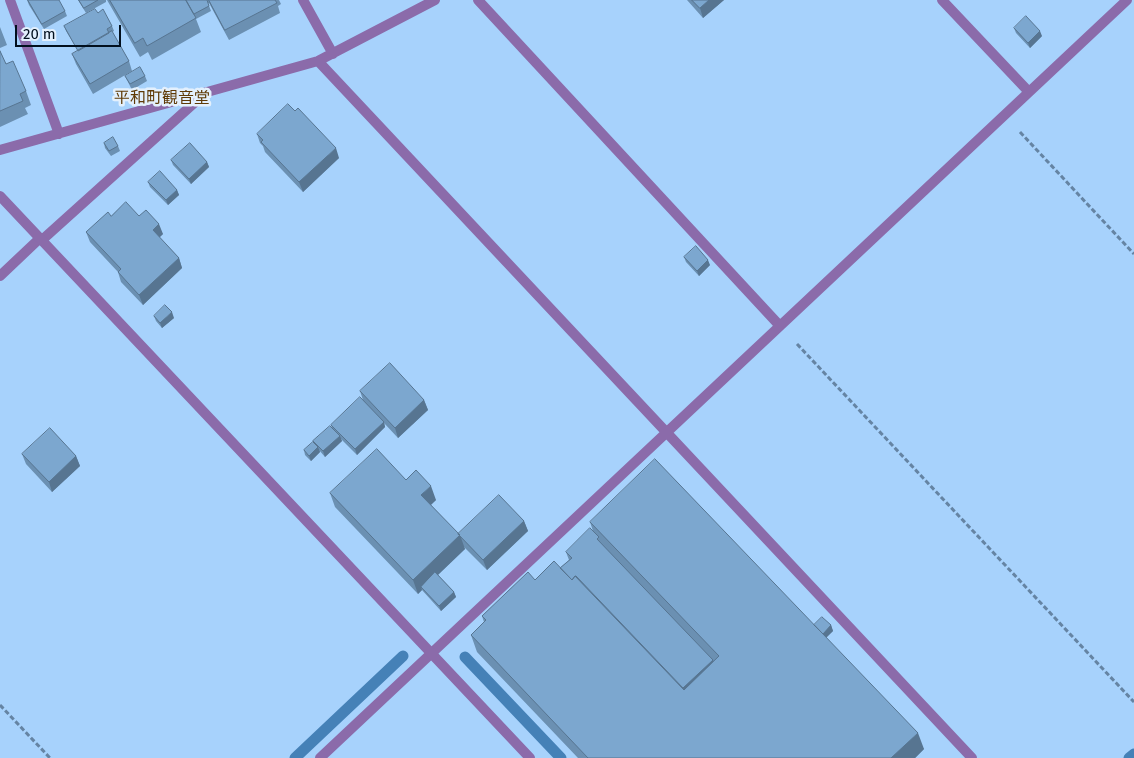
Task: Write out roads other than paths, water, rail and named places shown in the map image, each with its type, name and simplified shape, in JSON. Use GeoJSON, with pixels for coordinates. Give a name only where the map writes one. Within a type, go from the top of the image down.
{"type":"FeatureCollection","features":[{"type":"Feature","properties":{"kind":"street"},"geometry":{"type":"LineString","coordinates":[[10,0],[59,134]]}},
{"type":"Feature","properties":{"kind":"street"},"geometry":{"type":"LineString","coordinates":[[304,0],[333,54]]}},
{"type":"Feature","properties":{"kind":"street"},"geometry":{"type":"LineString","coordinates":[[0,150],[318,61],[426,3],[435,0]]}},
{"type":"Feature","properties":{"kind":"street"},"geometry":{"type":"LineString","coordinates":[[478,0],[780,326]]}},
{"type":"Feature","properties":{"kind":"street"},"geometry":{"type":"LineString","coordinates":[[942,0],[1029,92]]}},
{"type":"Feature","properties":{"kind":"street"},"geometry":{"type":"LineString","coordinates":[[320,758],[1127,0]]}},
{"type":"Feature","properties":{"kind":"street"},"geometry":{"type":"LineString","coordinates":[[318,61],[972,758]]}},
{"type":"Feature","properties":{"kind":"street"},"geometry":{"type":"LineString","coordinates":[[0,276],[205,92]]}},
{"type":"Feature","properties":{"kind":"street"},"geometry":{"type":"LineString","coordinates":[[0,196],[530,758]]}},
{"type":"Feature","properties":{"kind":"waterway"},"geometry":{"type":"LineString","coordinates":[[295,758],[403,656]]}},
{"type":"Feature","properties":{"kind":"waterway"},"geometry":{"type":"LineString","coordinates":[[465,657],[561,758]]}},
{"type":"Feature","properties":{"kind":"waterway"},"geometry":{"type":"LineString","coordinates":[[1129,758],[1134,754]]}},
{"type":"Feature","properties":{"kind":"district","name":"平和町観音堂"},"geometry":{"type":"Point","coordinates":[162,99]}}]}
